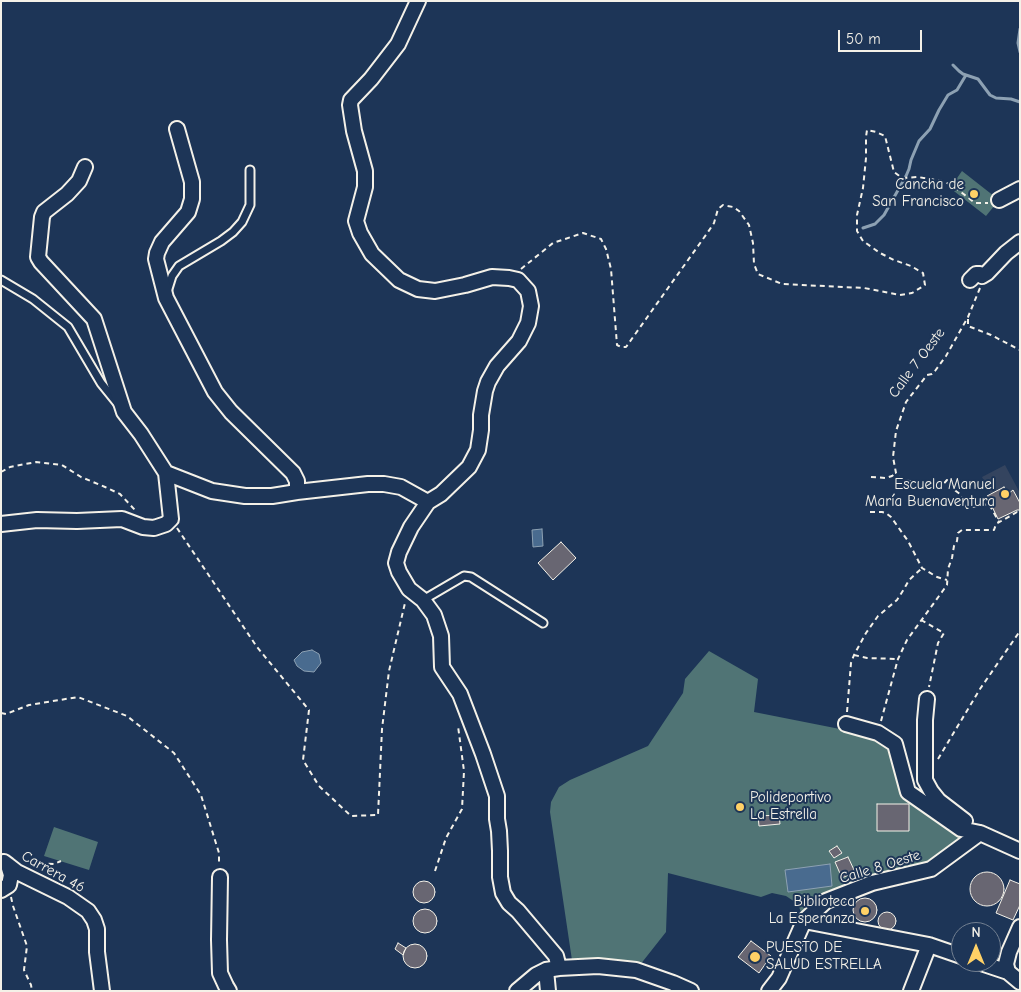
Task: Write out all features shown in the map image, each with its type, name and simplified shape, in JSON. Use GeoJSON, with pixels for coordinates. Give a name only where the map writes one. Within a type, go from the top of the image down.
{"type":"FeatureCollection","features":[{"type":"Feature","properties":{"kind":"street"},"geometry":{"type":"LineString","coordinates":[[418,1],[398,44],[351,100],[354,131],[365,171],[365,187],[356,221],[360,233],[372,254],[399,280],[418,289],[435,291],[492,277],[509,278],[518,280],[528,291],[530,306],[528,323],[519,341],[497,366],[488,382],[481,415],[478,450],[469,467],[441,494],[428,502],[412,527],[399,552],[396,563],[409,588],[434,615],[441,636],[442,667],[460,694],[483,754],[496,796],[497,819],[500,831],[500,877],[503,893],[509,903],[556,956],[548,991]]}},
{"type":"Feature","properties":{"kind":"street"},"geometry":{"type":"LineString","coordinates":[[177,130],[192,182],[192,199],[188,212],[162,242],[157,253],[166,298],[215,392],[231,412],[293,473],[297,480],[297,492]]}},
{"type":"Feature","properties":{"kind":"street"},"geometry":{"type":"LineString","coordinates":[[1,524],[37,520],[122,519],[143,527],[154,528],[166,524],[171,519],[166,472],[124,412],[94,319],[38,257],[44,212],[67,194],[79,181],[85,167]]}},
{"type":"Feature","properties":{"kind":"street"},"geometry":{"type":"LineString","coordinates":[[999,200],[1020,189]]}},
{"type":"Feature","properties":{"kind":"street"},"geometry":{"type":"LineString","coordinates":[[976,278],[987,273],[1006,253],[1020,242]]}},
{"type":"Feature","properties":{"kind":"street"},"geometry":{"type":"LineString","coordinates":[[166,472],[212,491],[245,496],[272,496],[368,484],[384,484],[401,487],[428,502]]}},
{"type":"Feature","properties":{"kind":"street"},"geometry":{"type":"LineString","coordinates":[[927,699],[925,720],[926,780],[931,791],[939,801],[980,833]]}},
{"type":"Feature","properties":{"kind":"street"},"geometry":{"type":"LineString","coordinates":[[846,724],[878,733],[895,744],[908,792],[961,829],[980,833],[1020,851]]}},
{"type":"Feature","properties":{"kind":"street","name":"Calle 8 Oeste"},"geometry":{"type":"LineString","coordinates":[[769,991],[779,978],[804,921],[826,902],[872,883],[931,869],[980,833]]}},
{"type":"Feature","properties":{"kind":"street"},"geometry":{"type":"LineString","coordinates":[[5,888],[11,875],[7,864]]}},
{"type":"Feature","properties":{"kind":"street","name":"Carrera 46"},"geometry":{"type":"LineString","coordinates":[[7,864],[68,897],[88,911],[97,929],[97,952],[102,991]]}},
{"type":"Feature","properties":{"kind":"street"},"geometry":{"type":"LineString","coordinates":[[220,876],[219,940],[223,985]]}},
{"type":"Feature","properties":{"kind":"street"},"geometry":{"type":"LineString","coordinates":[[804,921],[929,945],[951,953]]}},
{"type":"Feature","properties":{"kind":"street"},"geometry":{"type":"LineString","coordinates":[[1008,972],[1006,964],[1009,952],[1020,926]]}},
{"type":"Feature","properties":{"kind":"street"},"geometry":{"type":"LineString","coordinates":[[911,991],[929,945]]}},
{"type":"Feature","properties":{"kind":"street"},"geometry":{"type":"LineString","coordinates":[[517,991],[536,975],[552,969],[598,966],[636,970],[673,982],[691,991]]}},
{"type":"Feature","properties":{"kind":"street"},"geometry":{"type":"LineString","coordinates":[[1001,970],[1008,972],[1020,982]]}},
{"type":"Feature","properties":{"kind":"street"},"geometry":{"type":"LineString","coordinates":[[1013,991],[1020,987]]}},
{"type":"Feature","properties":{"kind":"lane"},"geometry":{"type":"LineString","coordinates":[[166,298],[172,276],[179,266],[222,241],[242,222],[250,205],[250,170]]}},
{"type":"Feature","properties":{"kind":"lane"},"geometry":{"type":"LineString","coordinates":[[1,280],[33,299],[68,327],[101,383],[124,412]]}},
{"type":"Feature","properties":{"kind":"lane"},"geometry":{"type":"LineString","coordinates":[[422,600],[464,576],[471,577],[543,623]]}},
{"type":"Feature","properties":{"kind":"path"},"geometry":{"type":"LineString","coordinates":[[509,278],[553,243],[583,233],[601,239],[606,249],[611,269],[617,345],[626,347],[708,232],[714,223],[718,209],[723,205],[733,207],[739,211],[748,225],[753,243],[754,264],[758,274],[782,284],[864,288],[900,295],[912,293],[925,285],[923,273],[912,266],[880,253],[863,241],[857,231],[857,215],[863,188],[866,158],[867,130],[885,136],[894,172],[902,178],[918,178],[952,184],[975,203],[984,204],[999,200]]}},
{"type":"Feature","properties":{"kind":"path","name":"Calle 7 Oeste"},"geometry":{"type":"LineString","coordinates":[[896,473],[893,457],[896,431],[906,402],[927,374],[932,374],[935,371],[952,346],[968,317],[979,289],[976,278]]}},
{"type":"Feature","properties":{"kind":"path"},"geometry":{"type":"LineString","coordinates":[[968,317],[968,326],[1020,350]]}},
{"type":"Feature","properties":{"kind":"path"},"geometry":{"type":"LineString","coordinates":[[1,472],[10,467],[36,462],[62,465],[81,477],[120,494],[140,515]]}},
{"type":"Feature","properties":{"kind":"path"},"geometry":{"type":"LineString","coordinates":[[871,477],[886,478],[896,473],[902,480],[932,482],[936,484],[937,488],[940,488],[947,480],[953,489],[960,494],[967,508],[989,504],[999,522]]}},
{"type":"Feature","properties":{"kind":"path"},"geometry":{"type":"LineString","coordinates":[[870,512],[882,512],[892,517],[908,541],[922,568],[937,577],[947,580]]}},
{"type":"Feature","properties":{"kind":"path"},"geometry":{"type":"LineString","coordinates":[[878,733],[898,659],[907,640],[947,585],[958,533],[962,530],[994,530],[996,524],[1020,512]]}},
{"type":"Feature","properties":{"kind":"path"},"geometry":{"type":"LineString","coordinates":[[171,519],[257,647],[309,710],[303,760],[319,786],[351,816],[378,815],[382,729],[389,671],[409,588]]}},
{"type":"Feature","properties":{"kind":"path"},"geometry":{"type":"LineString","coordinates":[[846,724],[854,654],[878,616],[897,600],[909,580],[922,568]]}},
{"type":"Feature","properties":{"kind":"path"},"geometry":{"type":"LineString","coordinates":[[921,620],[944,633],[938,643],[927,699]]}},
{"type":"Feature","properties":{"kind":"path"},"geometry":{"type":"LineString","coordinates":[[936,763],[980,689],[1020,631]]}},
{"type":"Feature","properties":{"kind":"path"},"geometry":{"type":"LineString","coordinates":[[854,654],[867,658],[898,659]]}},
{"type":"Feature","properties":{"kind":"path"},"geometry":{"type":"LineString","coordinates":[[1,713],[6,714],[29,706],[78,697],[127,716],[174,753],[202,795],[219,854],[220,876]]}},
{"type":"Feature","properties":{"kind":"path"},"geometry":{"type":"LineString","coordinates":[[435,871],[446,838],[462,809],[464,771],[457,719]]}},
{"type":"Feature","properties":{"kind":"path"},"geometry":{"type":"LineString","coordinates":[[7,864],[54,864],[61,861]]}},
{"type":"Feature","properties":{"kind":"path"},"geometry":{"type":"LineString","coordinates":[[5,888],[27,946],[24,970],[32,991]]}},
{"type":"Feature","properties":{"kind":"shaded area","name":"Escuela Manuel María Buenaventura"},"geometry":{"type":"Polygon","coordinates":[[[1005,465],[1020,493],[1020,512],[999,522],[986,497],[991,494],[982,477],[1005,465]]]}},
{"type":"Feature","properties":{"kind":"shaded area"},"geometry":{"type":"Polygon","coordinates":[[[542,529],[543,546],[533,547],[532,530],[542,529]]]}},
{"type":"Feature","properties":{"kind":"shaded area"},"geometry":{"type":"Polygon","coordinates":[[[312,650],[319,654],[321,663],[314,672],[304,671],[297,666],[294,660],[302,652],[312,650]]]}},
{"type":"Feature","properties":{"kind":"shaded area"},"geometry":{"type":"Polygon","coordinates":[[[830,864],[832,886],[788,892],[785,870],[830,864]]]}},
{"type":"Feature","properties":{"kind":"green space","name":"Cancha de San Francisco"},"geometry":{"type":"Polygon","coordinates":[[[962,171],[999,200],[986,216],[950,188],[962,171]]]}},
{"type":"Feature","properties":{"kind":"green space","name":"Polideportivo La Estrella"},"geometry":{"type":"Polygon","coordinates":[[[709,651],[758,679],[754,712],[845,730],[895,744],[908,792],[980,833],[931,869],[872,883],[804,921],[798,904],[786,896],[772,893],[761,897],[668,873],[666,932],[636,970],[573,967],[550,812],[551,802],[559,787],[570,780],[648,746],[683,693],[685,679],[709,651]]]}},
{"type":"Feature","properties":{"kind":"green space"},"geometry":{"type":"Polygon","coordinates":[[[54,827],[98,842],[89,870],[44,856],[54,827]]]}},
{"type":"Feature","properties":{"kind":"building"},"geometry":{"type":"Polygon","coordinates":[[[1004,487],[1008,494],[1013,490],[1020,503],[1020,510],[998,519],[987,496],[1004,487]]]}},
{"type":"Feature","properties":{"kind":"building"},"geometry":{"type":"Polygon","coordinates":[[[561,542],[576,558],[553,580],[538,563],[561,542]]]}},
{"type":"Feature","properties":{"kind":"building"},"geometry":{"type":"Polygon","coordinates":[[[877,804],[909,804],[909,831],[877,831],[877,804]]]}},
{"type":"Feature","properties":{"kind":"building"},"geometry":{"type":"Polygon","coordinates":[[[779,815],[780,824],[759,826],[758,816],[779,815]]]}},
{"type":"Feature","properties":{"kind":"building"},"geometry":{"type":"Polygon","coordinates":[[[837,846],[842,853],[834,858],[829,851],[837,846]]]}},
{"type":"Feature","properties":{"kind":"building"},"geometry":{"type":"Polygon","coordinates":[[[848,857],[855,872],[842,878],[835,862],[848,857]]]}},
{"type":"Feature","properties":{"kind":"building"},"geometry":{"type":"Polygon","coordinates":[[[987,872],[999,877],[1004,889],[999,901],[987,906],[975,901],[970,889],[975,877],[987,872]]]}},
{"type":"Feature","properties":{"kind":"building"},"geometry":{"type":"Polygon","coordinates":[[[1010,880],[1020,884],[1020,905],[1013,920],[996,913],[1010,880]]]}},
{"type":"Feature","properties":{"kind":"building"},"geometry":{"type":"Polygon","coordinates":[[[424,881],[432,884],[435,892],[432,900],[424,903],[416,900],[413,892],[416,884],[424,881]]]}},
{"type":"Feature","properties":{"kind":"building","name":"Biblioteca La Esperanza"},"geometry":{"type":"Polygon","coordinates":[[[865,898],[874,901],[877,910],[874,919],[865,922],[856,919],[853,910],[856,901],[865,898]]]}},
{"type":"Feature","properties":{"kind":"building"},"geometry":{"type":"Polygon","coordinates":[[[425,909],[433,913],[437,921],[433,929],[425,933],[417,929],[413,921],[417,913],[425,909]]]}},
{"type":"Feature","properties":{"kind":"building"},"geometry":{"type":"Polygon","coordinates":[[[887,912],[893,915],[896,921],[893,927],[887,930],[881,927],[878,921],[881,915],[887,912]]]}},
{"type":"Feature","properties":{"kind":"building","name":"PUESTO DE SALUD ESTRELLA"},"geometry":{"type":"Polygon","coordinates":[[[751,941],[771,956],[759,973],[738,957],[751,941]]]}},
{"type":"Feature","properties":{"kind":"building"},"geometry":{"type":"Polygon","coordinates":[[[398,943],[406,948],[403,955],[395,949],[398,943]]]}},
{"type":"Feature","properties":{"kind":"building"},"geometry":{"type":"Polygon","coordinates":[[[415,944],[423,948],[427,956],[423,964],[415,968],[407,964],[403,956],[407,948],[415,944]]]}},
{"type":"Feature","properties":{"kind":"waterway"},"geometry":{"type":"LineString","coordinates":[[1020,29],[1018,43],[1020,52]]}},
{"type":"Feature","properties":{"kind":"waterway"},"geometry":{"type":"LineString","coordinates":[[953,65],[963,74],[978,79],[990,95],[996,98],[1020,102]]}},
{"type":"Feature","properties":{"kind":"waterway"},"geometry":{"type":"LineString","coordinates":[[863,228],[875,224],[884,215],[906,176],[919,141],[930,129],[948,95],[957,90],[966,75]]}},
{"type":"Feature","properties":{"kind":"place","name":"Cancha de San Francisco"},"geometry":{"type":"Point","coordinates":[974,194]}},
{"type":"Feature","properties":{"kind":"place","name":"Escuela Manuel María Buenaventura"},"geometry":{"type":"Point","coordinates":[1005,494]}},
{"type":"Feature","properties":{"kind":"place","name":"Polideportivo La Estrella"},"geometry":{"type":"Point","coordinates":[740,807]}},
{"type":"Feature","properties":{"kind":"place","name":"Biblioteca La Esperanza"},"geometry":{"type":"Point","coordinates":[865,911]}},
{"type":"Feature","properties":{"kind":"place","name":"PUESTO DE SALUD ESTRELLA"},"geometry":{"type":"Point","coordinates":[755,957]}}]}
